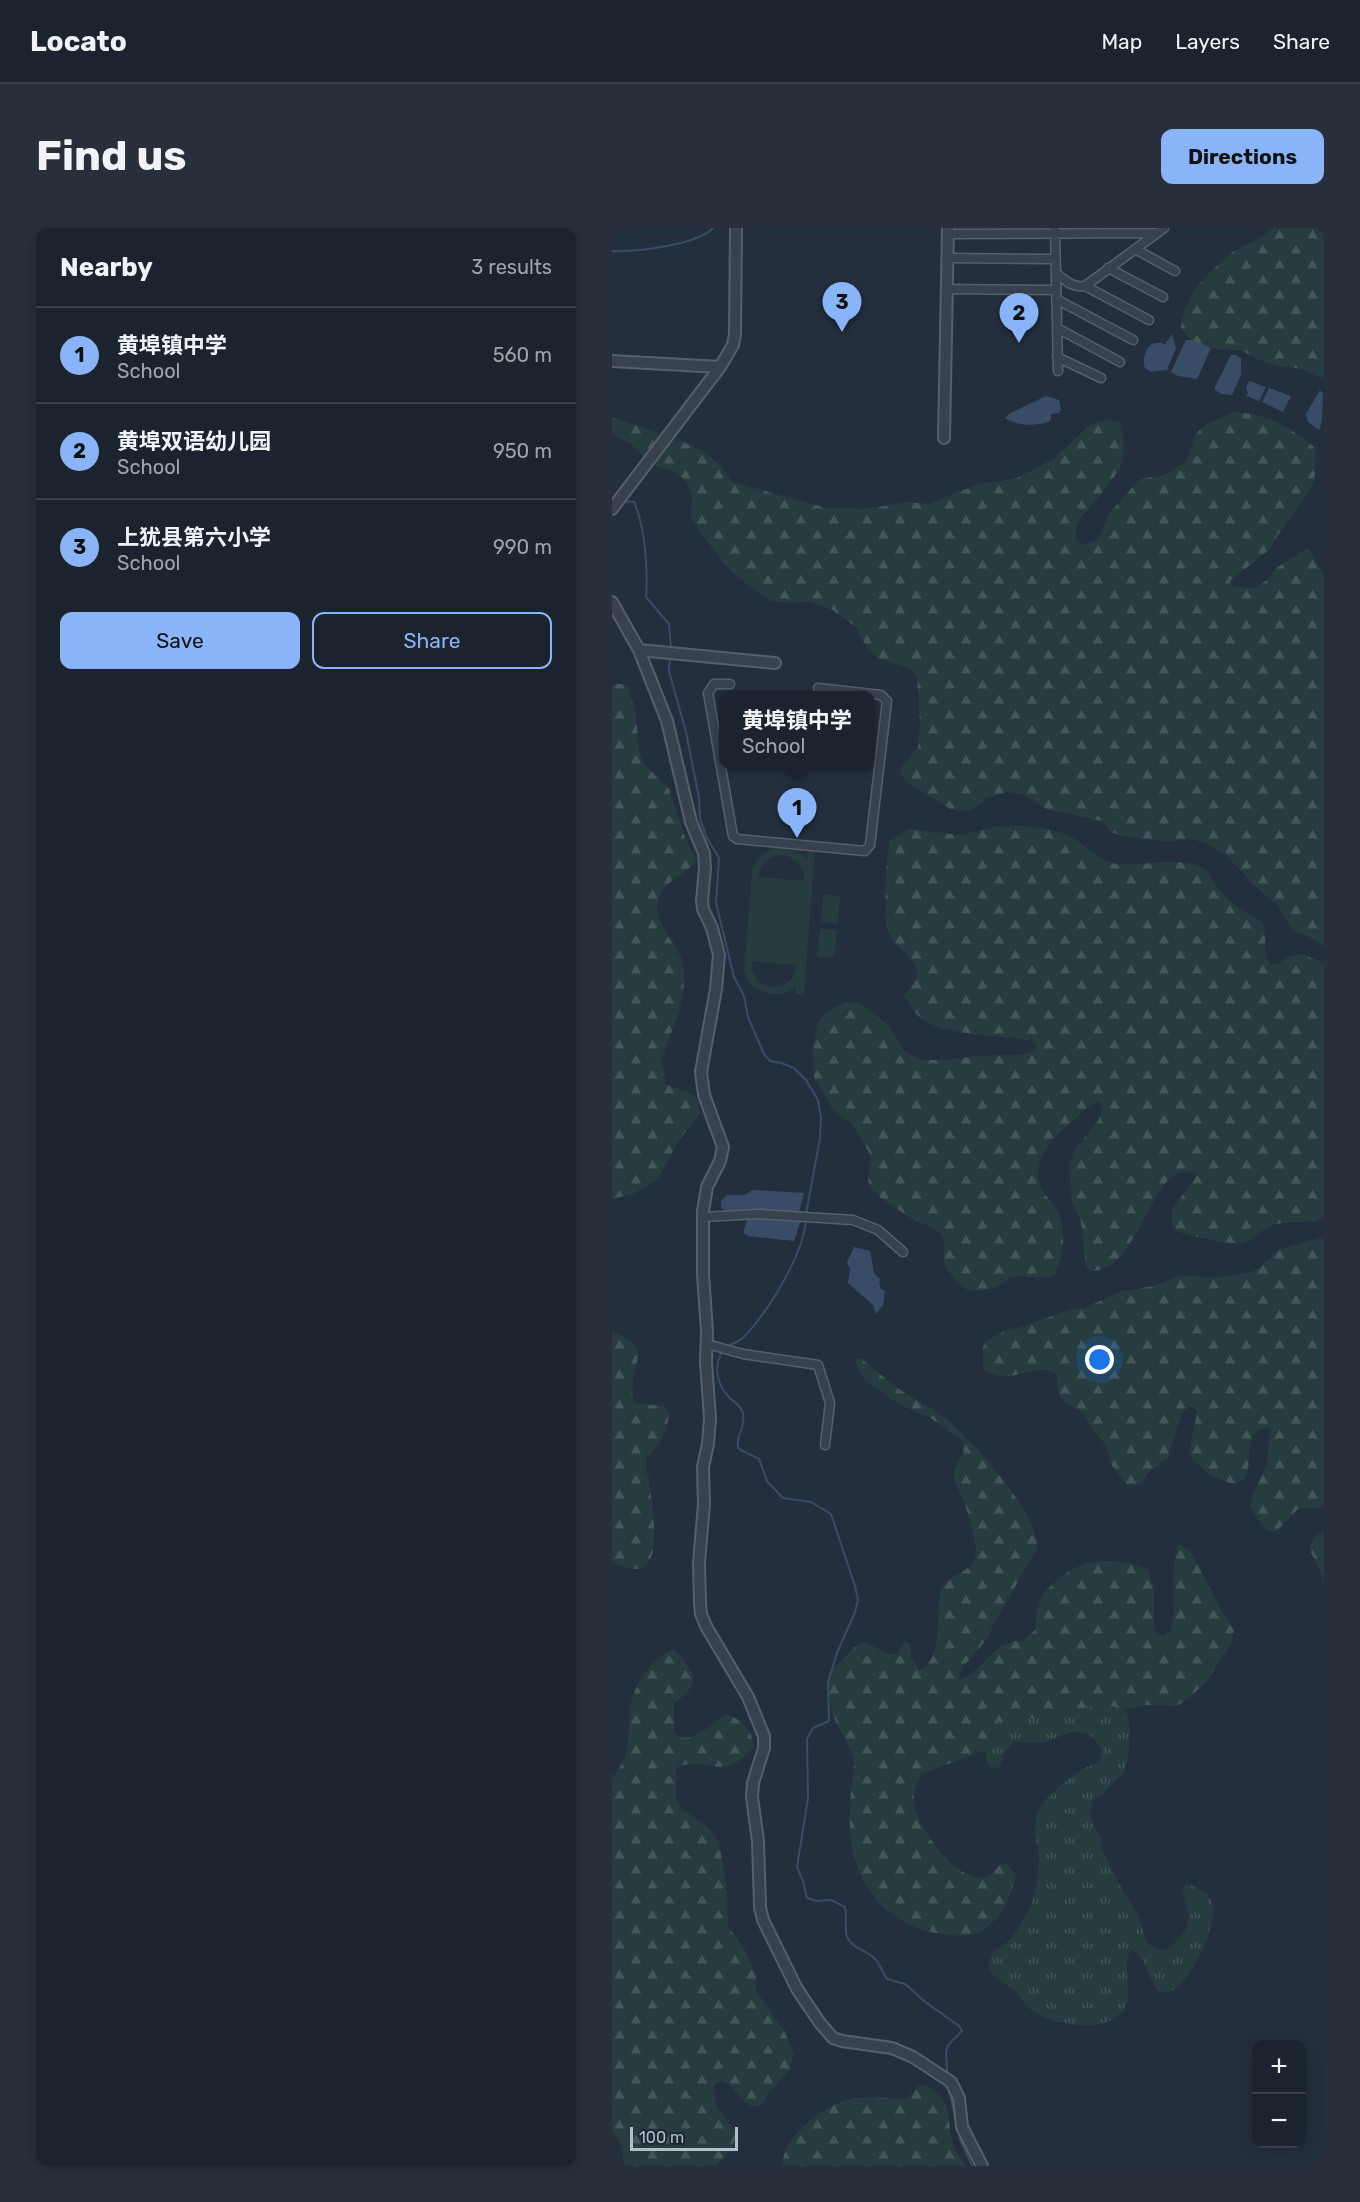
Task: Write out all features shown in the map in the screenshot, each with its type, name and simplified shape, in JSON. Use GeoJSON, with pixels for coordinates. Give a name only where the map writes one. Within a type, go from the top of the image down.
{"type":"FeatureCollection","features":[{"type":"Feature","properties":{"kind":"street"},"geometry":{"type":"LineString","coordinates":[[613,508],[720,367],[733,345],[736,228]]}},
{"type":"Feature","properties":{"kind":"street"},"geometry":{"type":"LineString","coordinates":[[1056,273],[1071,284],[1078,287],[1085,286],[1164,228]]}},
{"type":"Feature","properties":{"kind":"street"},"geometry":{"type":"LineString","coordinates":[[944,438],[948,231],[1156,234]]}},
{"type":"Feature","properties":{"kind":"street"},"geometry":{"type":"LineString","coordinates":[[1055,231],[1058,371]]}},
{"type":"Feature","properties":{"kind":"street"},"geometry":{"type":"LineString","coordinates":[[1135,249],[1176,271]]}},
{"type":"Feature","properties":{"kind":"street"},"geometry":{"type":"LineString","coordinates":[[948,258],[1055,259]]}},
{"type":"Feature","properties":{"kind":"street"},"geometry":{"type":"LineString","coordinates":[[1108,268],[1163,297]]}},
{"type":"Feature","properties":{"kind":"street"},"geometry":{"type":"LineString","coordinates":[[1085,286],[1149,320]]}},
{"type":"Feature","properties":{"kind":"street"},"geometry":{"type":"LineString","coordinates":[[947,289],[1056,295],[1133,340]]}},
{"type":"Feature","properties":{"kind":"street"},"geometry":{"type":"LineString","coordinates":[[1057,328],[1120,362]]}},
{"type":"Feature","properties":{"kind":"street"},"geometry":{"type":"LineString","coordinates":[[1057,357],[1101,378]]}},
{"type":"Feature","properties":{"kind":"street"},"geometry":{"type":"LineString","coordinates":[[612,361],[720,367]]}},
{"type":"Feature","properties":{"kind":"street"},"geometry":{"type":"LineString","coordinates":[[612,602],[639,650],[667,721],[691,822],[704,853],[702,901],[719,955],[716,989],[701,1072],[701,1082],[708,1109],[723,1147],[720,1161],[705,1194],[703,1217],[706,1362],[710,1418],[703,1467],[704,1504],[699,1562],[701,1614],[748,1697],[764,1736],[764,1748],[753,1783],[752,1797],[758,1841],[760,1907],[763,1920],[797,1989],[833,2038],[892,2048],[913,2057],[947,2079],[959,2098],[962,2127],[982,2166]]}},
{"type":"Feature","properties":{"kind":"street"},"geometry":{"type":"LineString","coordinates":[[639,650],[775,663]]}},
{"type":"Feature","properties":{"kind":"street"},"geometry":{"type":"LineString","coordinates":[[719,756],[708,693],[714,684],[730,684]]}},
{"type":"Feature","properties":{"kind":"street"},"geometry":{"type":"LineString","coordinates":[[818,688],[845,691]]}},
{"type":"Feature","properties":{"kind":"street"},"geometry":{"type":"LineString","coordinates":[[721,769],[733,837],[865,851],[870,845],[887,701],[881,695],[875,694]]}},
{"type":"Feature","properties":{"kind":"street"},"geometry":{"type":"LineString","coordinates":[[703,1217],[758,1214],[853,1220],[878,1230],[903,1252]]}},
{"type":"Feature","properties":{"kind":"street"},"geometry":{"type":"LineString","coordinates":[[707,1344],[743,1354],[818,1365],[830,1403],[825,1445]]}},
{"type":"Feature","properties":{"kind":"green space"},"geometry":{"type":"Polygon","coordinates":[[[1272,228],[1324,228],[1324,379],[1301,369],[1277,366],[1262,361],[1242,351],[1204,347],[1191,340],[1181,328],[1189,301],[1204,278],[1231,253],[1259,239],[1272,228]]]}},
{"type":"Feature","properties":{"kind":"green space"},"geometry":{"type":"Polygon","coordinates":[[[1236,412],[1260,416],[1278,423],[1314,447],[1314,480],[1310,490],[1270,549],[1230,581],[1233,587],[1256,588],[1268,579],[1276,568],[1308,548],[1324,575],[1324,947],[1312,938],[1291,928],[1276,902],[1269,899],[1252,883],[1225,854],[1204,842],[1190,839],[1168,842],[1118,835],[1102,821],[1048,810],[1023,794],[1007,792],[984,799],[974,809],[952,810],[907,782],[900,769],[918,747],[920,724],[917,676],[906,667],[878,658],[867,648],[856,627],[831,609],[808,601],[795,603],[771,601],[740,579],[723,562],[691,518],[692,495],[687,482],[675,472],[651,464],[630,443],[612,435],[612,417],[677,439],[703,451],[720,465],[732,482],[826,508],[864,509],[908,502],[930,504],[978,485],[1017,478],[1056,457],[1089,425],[1103,420],[1119,422],[1123,443],[1121,465],[1076,526],[1076,540],[1082,545],[1095,541],[1100,536],[1109,514],[1139,480],[1162,476],[1178,467],[1187,459],[1194,439],[1201,429],[1236,412]]]}},
{"type":"Feature","properties":{"kind":"green space"},"geometry":{"type":"Polygon","coordinates":[[[623,684],[629,688],[643,763],[669,789],[686,840],[696,859],[688,869],[666,886],[659,897],[657,907],[662,925],[678,951],[684,969],[683,994],[661,1062],[665,1083],[693,1095],[699,1104],[700,1113],[677,1143],[659,1178],[633,1194],[612,1199],[612,686],[623,684]]]}},
{"type":"Feature","properties":{"kind":"green space"},"geometry":{"type":"Polygon","coordinates":[[[1020,826],[1063,834],[1075,839],[1110,863],[1127,865],[1180,862],[1201,867],[1207,871],[1230,901],[1262,922],[1266,954],[1270,964],[1277,964],[1292,956],[1302,955],[1324,964],[1324,1219],[1272,1225],[1249,1240],[1238,1243],[1210,1240],[1175,1231],[1172,1222],[1174,1207],[1197,1174],[1181,1172],[1168,1181],[1157,1196],[1123,1254],[1108,1267],[1091,1271],[1086,1266],[1081,1222],[1072,1201],[1069,1165],[1074,1151],[1098,1121],[1103,1108],[1100,1101],[1087,1108],[1061,1132],[1048,1147],[1039,1163],[1039,1182],[1043,1192],[1056,1207],[1062,1227],[1062,1252],[1054,1276],[1009,1278],[994,1287],[969,1291],[957,1283],[944,1264],[944,1239],[940,1233],[912,1219],[881,1198],[871,1188],[868,1181],[871,1156],[852,1124],[833,1110],[814,1077],[813,1054],[817,1024],[826,1013],[845,1002],[860,1003],[888,1025],[904,1050],[923,1060],[1022,1055],[1037,1049],[1035,1043],[1028,1040],[948,1030],[925,1021],[913,1010],[904,996],[916,980],[917,972],[909,957],[892,939],[887,928],[887,860],[890,841],[909,829],[960,835],[997,827],[1020,826]]]}},
{"type":"Feature","properties":{"kind":"green space"},"geometry":{"type":"Polygon","coordinates":[[[777,848],[797,851],[807,860],[808,850],[815,851],[804,995],[796,994],[796,987],[781,994],[766,993],[753,985],[744,971],[752,871],[759,857],[777,848]],[[783,855],[766,861],[758,877],[804,881],[803,871],[799,864],[783,855]],[[752,961],[757,979],[772,986],[780,986],[787,982],[794,975],[797,965],[752,961]]]}},
{"type":"Feature","properties":{"kind":"green space"},"geometry":{"type":"Polygon","coordinates":[[[823,894],[840,896],[838,924],[821,922],[823,894]]]}},
{"type":"Feature","properties":{"kind":"green space"},"geometry":{"type":"Polygon","coordinates":[[[820,929],[837,930],[834,958],[817,957],[820,929]]]}},
{"type":"Feature","properties":{"kind":"green space"},"geometry":{"type":"Polygon","coordinates":[[[1324,1237],[1324,1507],[1298,1509],[1278,1530],[1271,1532],[1264,1527],[1250,1506],[1267,1465],[1270,1427],[1260,1430],[1254,1436],[1245,1477],[1240,1482],[1229,1483],[1210,1474],[1192,1459],[1190,1449],[1197,1409],[1190,1407],[1183,1410],[1167,1459],[1150,1471],[1141,1483],[1134,1486],[1127,1485],[1112,1466],[1105,1444],[1090,1427],[1084,1413],[1064,1402],[1059,1395],[1056,1373],[1038,1370],[1003,1376],[983,1369],[983,1347],[987,1341],[1006,1330],[1069,1310],[1084,1308],[1120,1292],[1154,1286],[1181,1275],[1213,1278],[1251,1272],[1258,1269],[1280,1249],[1324,1237]]]}},
{"type":"Feature","properties":{"kind":"green space"},"geometry":{"type":"Polygon","coordinates":[[[612,1330],[630,1340],[639,1352],[632,1385],[633,1400],[639,1404],[664,1406],[669,1412],[663,1438],[646,1458],[646,1472],[649,1478],[653,1511],[653,1551],[650,1561],[644,1567],[636,1569],[612,1563],[612,1330]]]}},
{"type":"Feature","properties":{"kind":"green space"},"geometry":{"type":"Polygon","coordinates":[[[861,1358],[902,1391],[940,1414],[967,1439],[1000,1476],[1027,1516],[1035,1534],[1037,1549],[993,1625],[988,1638],[963,1667],[959,1680],[972,1673],[1001,1646],[1023,1641],[1035,1630],[1038,1605],[1043,1595],[1063,1575],[1085,1564],[1110,1561],[1148,1569],[1154,1589],[1156,1633],[1163,1635],[1170,1632],[1174,1611],[1173,1574],[1178,1544],[1190,1550],[1234,1630],[1231,1644],[1206,1682],[1177,1706],[1146,1705],[1124,1709],[1092,1706],[1043,1717],[998,1722],[989,1735],[986,1750],[921,1774],[914,1794],[916,1812],[940,1852],[952,1864],[976,1877],[989,1876],[1000,1864],[1007,1864],[1016,1874],[1009,1898],[1001,1913],[989,1925],[971,1934],[959,1935],[922,1930],[896,1916],[874,1897],[866,1885],[853,1851],[850,1812],[854,1763],[832,1711],[829,1697],[831,1673],[855,1647],[864,1642],[884,1652],[897,1654],[904,1641],[910,1644],[912,1659],[919,1670],[927,1665],[935,1647],[941,1591],[950,1579],[970,1566],[976,1553],[968,1515],[954,1476],[955,1467],[964,1453],[961,1439],[929,1417],[901,1405],[875,1388],[864,1379],[854,1359],[861,1358]]]}},
{"type":"Feature","properties":{"kind":"green space"},"geometry":{"type":"Polygon","coordinates":[[[1324,1530],[1324,1587],[1321,1572],[1310,1545],[1312,1540],[1324,1530]]]}},
{"type":"Feature","properties":{"kind":"green space"},"geometry":{"type":"Polygon","coordinates":[[[674,1649],[687,1664],[693,1677],[689,1689],[674,1703],[674,1733],[680,1737],[694,1736],[726,1714],[745,1726],[753,1740],[754,1746],[743,1758],[733,1764],[723,1767],[686,1764],[676,1768],[676,1796],[682,1809],[708,1827],[719,1842],[727,1890],[728,1926],[744,1948],[756,1976],[756,1991],[785,2032],[794,2054],[790,2069],[759,2106],[751,2106],[744,2102],[729,2084],[722,2081],[715,2084],[716,2104],[737,2134],[732,2148],[716,2166],[625,2166],[621,2144],[612,2131],[612,1779],[626,1754],[630,1707],[635,1690],[651,1665],[674,1649]]]}},
{"type":"Feature","properties":{"kind":"green space"},"geometry":{"type":"Polygon","coordinates":[[[1092,1706],[1121,1708],[1127,1714],[1129,1721],[1129,1751],[1123,1773],[1092,1802],[1090,1817],[1100,1836],[1102,1850],[1122,1890],[1138,1914],[1146,1942],[1157,1950],[1165,1951],[1181,1936],[1188,1924],[1182,1888],[1187,1884],[1207,1895],[1212,1902],[1213,1916],[1202,1951],[1189,1974],[1175,1989],[1171,1992],[1162,1992],[1157,1989],[1142,1959],[1131,1949],[1127,1971],[1128,2000],[1124,2009],[1104,2023],[1078,2025],[1058,2022],[1034,2012],[1015,1991],[993,1975],[989,1963],[991,1954],[1006,1943],[1017,1930],[1033,1900],[1039,1860],[1035,1828],[1040,1809],[1050,1795],[1065,1782],[1099,1761],[1102,1750],[1087,1733],[1072,1732],[1043,1743],[1014,1742],[1004,1753],[1000,1767],[993,1768],[987,1763],[986,1746],[998,1722],[1092,1706]]]}},
{"type":"Feature","properties":{"kind":"green space"},"geometry":{"type":"Polygon","coordinates":[[[925,2085],[942,2099],[946,2106],[955,2150],[966,2166],[782,2166],[784,2154],[797,2133],[806,2123],[828,2108],[840,2102],[858,2098],[907,2099],[918,2086],[925,2085]]]}},
{"type":"Feature","properties":{"kind":"water"},"geometry":{"type":"Polygon","coordinates":[[[1172,334],[1176,348],[1167,370],[1151,372],[1145,368],[1144,359],[1149,347],[1156,343],[1165,344],[1172,334]]]}},
{"type":"Feature","properties":{"kind":"water"},"geometry":{"type":"Polygon","coordinates":[[[1186,340],[1211,348],[1197,379],[1178,376],[1171,372],[1186,340]]]}},
{"type":"Feature","properties":{"kind":"water"},"geometry":{"type":"Polygon","coordinates":[[[1231,355],[1241,358],[1241,375],[1232,395],[1222,394],[1215,390],[1215,387],[1231,355]]]}},
{"type":"Feature","properties":{"kind":"water"},"geometry":{"type":"Polygon","coordinates":[[[1249,381],[1266,387],[1259,401],[1246,396],[1249,381]]]}},
{"type":"Feature","properties":{"kind":"water"},"geometry":{"type":"Polygon","coordinates":[[[1269,388],[1291,396],[1283,412],[1262,402],[1269,388]]]}},
{"type":"Feature","properties":{"kind":"water"},"geometry":{"type":"Polygon","coordinates":[[[1320,390],[1323,394],[1322,421],[1319,430],[1308,422],[1306,414],[1320,390]]]}},
{"type":"Feature","properties":{"kind":"water"},"geometry":{"type":"Polygon","coordinates":[[[1046,396],[1059,400],[1061,410],[1059,413],[1051,414],[1051,420],[1048,422],[1025,424],[1005,418],[1009,414],[1046,396]]]}},
{"type":"Feature","properties":{"kind":"water"},"geometry":{"type":"Polygon","coordinates":[[[753,1190],[804,1193],[799,1212],[721,1208],[721,1201],[727,1195],[744,1195],[753,1190]]]}},
{"type":"Feature","properties":{"kind":"water"},"geometry":{"type":"Polygon","coordinates":[[[748,1218],[801,1220],[794,1241],[749,1236],[743,1233],[748,1218]]]}},
{"type":"Feature","properties":{"kind":"water"},"geometry":{"type":"Polygon","coordinates":[[[854,1247],[870,1251],[874,1273],[880,1279],[881,1289],[885,1291],[883,1305],[876,1314],[873,1305],[848,1283],[850,1269],[847,1262],[854,1247]]]}},
{"type":"Feature","properties":{"kind":"waterway"},"geometry":{"type":"LineString","coordinates":[[612,251],[650,249],[680,243],[694,239],[713,228]]}},
{"type":"Feature","properties":{"kind":"waterway"},"geometry":{"type":"LineString","coordinates":[[623,501],[634,502],[638,512],[645,548],[646,597],[669,624],[671,649]]}},
{"type":"Feature","properties":{"kind":"waterway"},"geometry":{"type":"LineString","coordinates":[[670,657],[669,671],[686,732],[699,798],[700,819],[707,838],[719,858],[716,903],[734,977],[744,996],[748,1017],[764,1054],[770,1061],[794,1068],[806,1080],[818,1100],[821,1117],[820,1138],[806,1214]]}},
{"type":"Feature","properties":{"kind":"waterway"},"geometry":{"type":"LineString","coordinates":[[728,1346],[744,1337],[774,1298],[799,1249],[806,1219]]}},
{"type":"Feature","properties":{"kind":"waterway"},"geometry":{"type":"LineString","coordinates":[[722,1352],[717,1369],[721,1386],[743,1413],[743,1424],[738,1441],[739,1449],[759,1459],[767,1481],[783,1498],[811,1502],[831,1514],[858,1600],[828,1682],[829,1721],[813,1728],[807,1739],[808,1798],[797,1867],[807,1898],[817,1901],[831,1900],[845,1907],[846,1932],[850,1942],[873,1957],[887,1979],[905,1984],[959,2026],[962,2031],[946,2050],[947,2074]]}},
{"type":"Feature","properties":{"kind":"waterway"},"geometry":{"type":"LineString","coordinates":[[949,2089],[960,2139],[972,2166]]}},
{"type":"Feature","properties":{"kind":"place","name":"上犹县第六小学"},"geometry":{"type":"Point","coordinates":[842,332]}},
{"type":"Feature","properties":{"kind":"place","name":"黄埠双语幼儿园"},"geometry":{"type":"Point","coordinates":[1019,343]}},
{"type":"Feature","properties":{"kind":"place","name":"黄埠镇中学"},"geometry":{"type":"Point","coordinates":[797,838]}}]}
